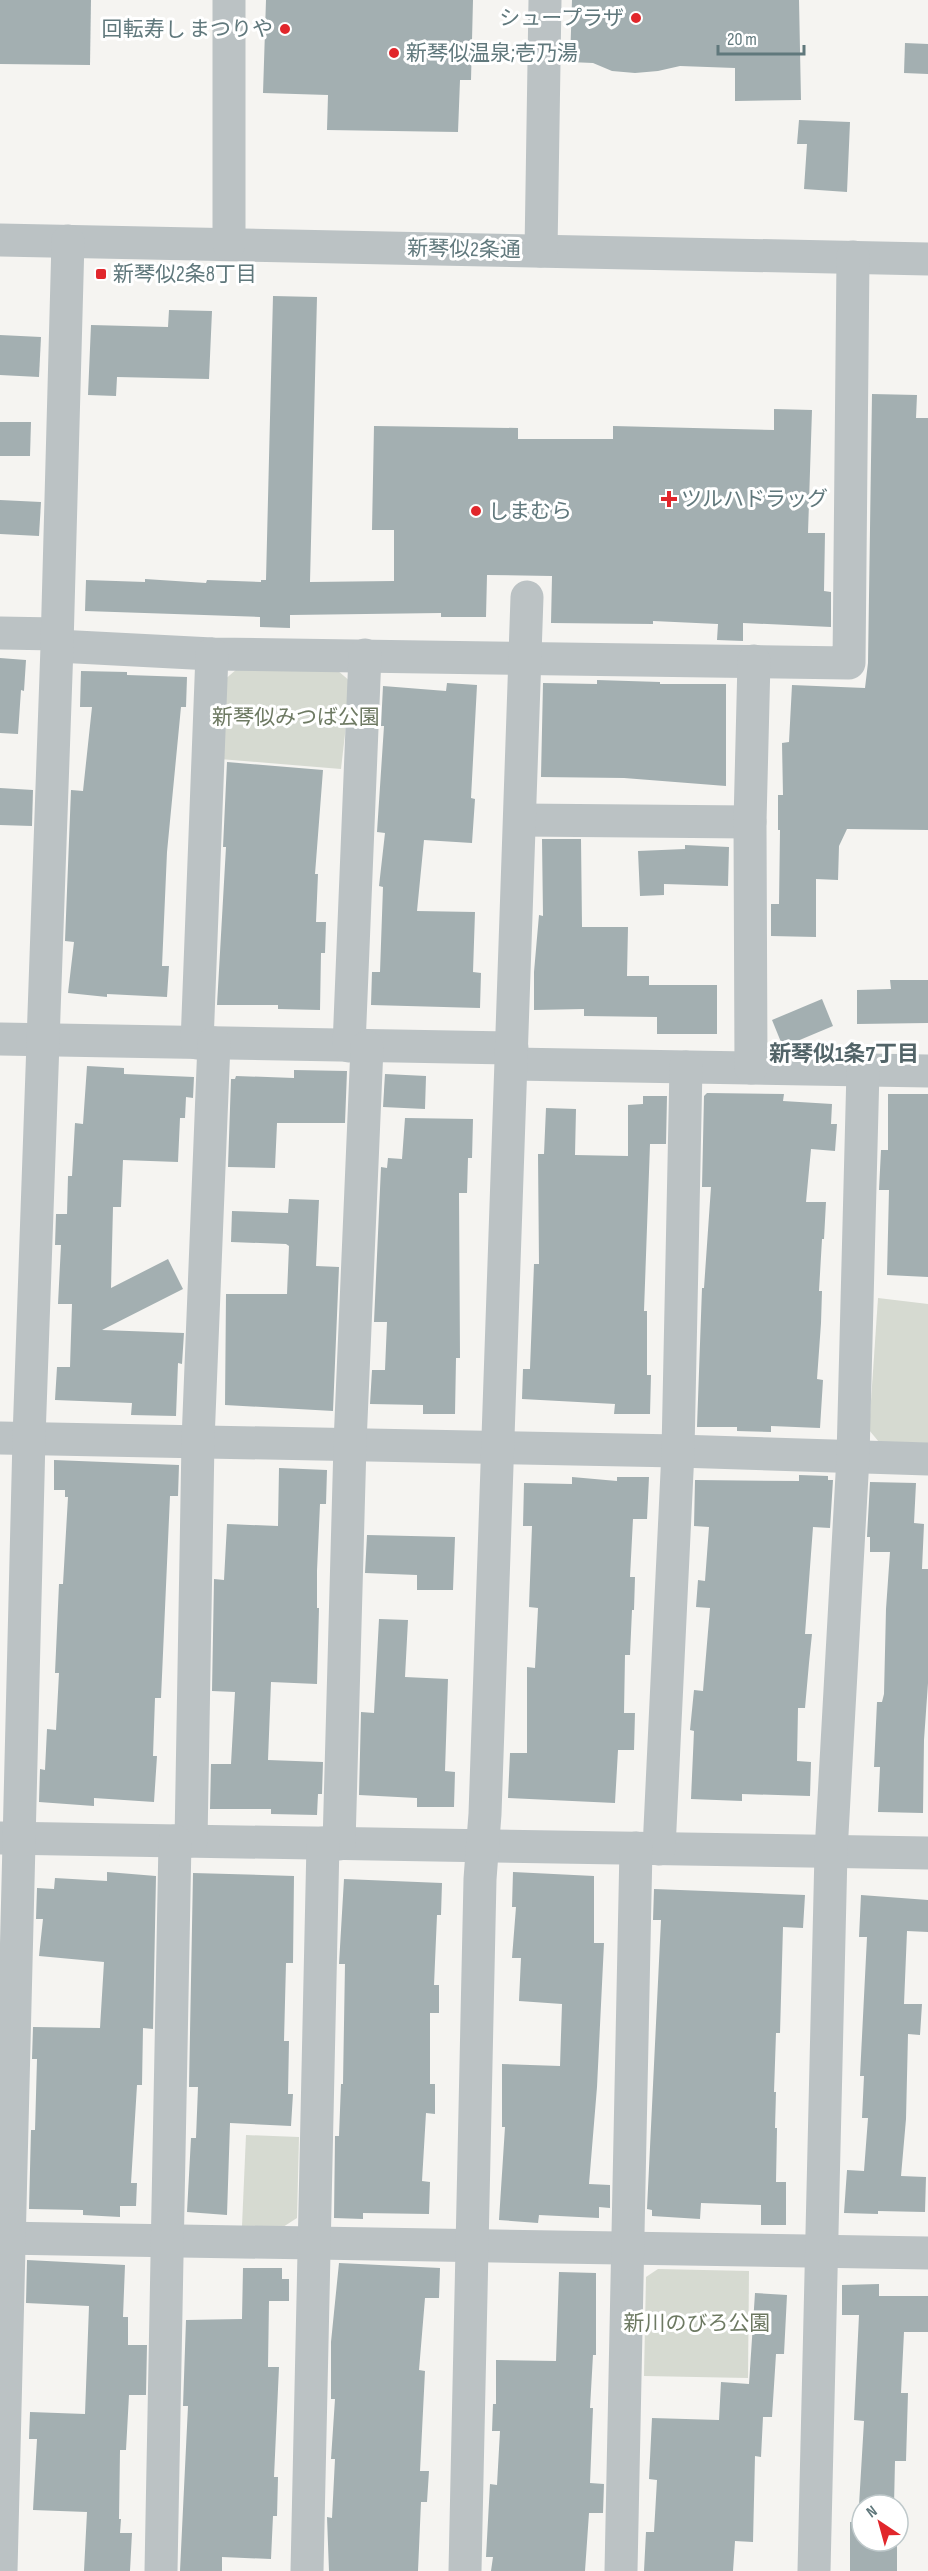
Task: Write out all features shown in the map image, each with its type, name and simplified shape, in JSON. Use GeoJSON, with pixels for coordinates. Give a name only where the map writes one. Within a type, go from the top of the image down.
{"type":"FeatureCollection","features":[{"type":"Feature","properties":{"kind":"street"},"geometry":{"type":"LineString","coordinates":[[229,0],[229,244]]}},
{"type":"Feature","properties":{"kind":"street"},"geometry":{"type":"LineString","coordinates":[[541,251],[544,0]]}},
{"type":"Feature","properties":{"kind":"street","name":"新琴似2条通"},"geometry":{"type":"LineString","coordinates":[[0,240],[928,259]]}},
{"type":"Feature","properties":{"kind":"street"},"geometry":{"type":"LineString","coordinates":[[0,2571],[14,1438],[44,1040],[68,241]]}},
{"type":"Feature","properties":{"kind":"street"},"geometry":{"type":"LineString","coordinates":[[0,633],[212,654],[849,663],[853,257]]}},
{"type":"Feature","properties":{"kind":"street"},"geometry":{"type":"LineString","coordinates":[[465,2571],[482,1846],[527,597]]}},
{"type":"Feature","properties":{"kind":"street"},"geometry":{"type":"LineString","coordinates":[[161,2571],[168,2241],[198,1442],[212,654]]}},
{"type":"Feature","properties":{"kind":"street"},"geometry":{"type":"LineString","coordinates":[[307,2571],[313,2242],[351,1444],[364,655]]}},
{"type":"Feature","properties":{"kind":"street"},"geometry":{"type":"LineString","coordinates":[[751,1068],[750,822],[754,661]]}},
{"type":"Feature","properties":{"kind":"street"},"geometry":{"type":"LineString","coordinates":[[520,820],[750,822]]}},
{"type":"Feature","properties":{"kind":"street"},"geometry":{"type":"LineString","coordinates":[[0,1039],[358,1046],[686,1067],[928,1071]]}},
{"type":"Feature","properties":{"kind":"street"},"geometry":{"type":"LineString","coordinates":[[621,2571],[628,2249],[648,1849],[678,1451],[686,1067]]}},
{"type":"Feature","properties":{"kind":"street"},"geometry":{"type":"LineString","coordinates":[[814,2571],[831,1851],[853,1457],[863,1070]]}},
{"type":"Feature","properties":{"kind":"street"},"geometry":{"type":"LineString","coordinates":[[14,1438],[678,1451],[928,1460]]}},
{"type":"Feature","properties":{"kind":"street"},"geometry":{"type":"LineString","coordinates":[[9,1838],[928,1853]]}},
{"type":"Feature","properties":{"kind":"street"},"geometry":{"type":"LineString","coordinates":[[4,2239],[928,2253]]}},
{"type":"Feature","properties":{"kind":"green space","name":"新琴似みつば公園"},"geometry":{"type":"Polygon","coordinates":[[[237,669],[337,670],[351,682],[341,769],[220,759],[223,681],[237,669]]]}},
{"type":"Feature","properties":{"kind":"green space"},"geometry":{"type":"Polygon","coordinates":[[[878,1298],[928,1304],[928,1443],[879,1442],[869,1430],[878,1298]]]}},
{"type":"Feature","properties":{"kind":"green space"},"geometry":{"type":"Polygon","coordinates":[[[246,2135],[299,2137],[297,2218],[283,2227],[242,2226],[246,2135]]]}},
{"type":"Feature","properties":{"kind":"green space","name":"新川のびろ公園"},"geometry":{"type":"Polygon","coordinates":[[[658,2269],[749,2271],[748,2378],[644,2376],[646,2277],[658,2269]]]}},
{"type":"Feature","properties":{"kind":"building"},"geometry":{"type":"Polygon","coordinates":[[[0,0],[91,0],[90,65],[0,64],[0,0]]]}},
{"type":"Feature","properties":{"kind":"building","name":"新琴似温泉;壱乃湯"},"geometry":{"type":"Polygon","coordinates":[[[266,0],[473,0],[471,80],[460,80],[458,132],[327,130],[328,95],[263,93],[266,0]]]}},
{"type":"Feature","properties":{"kind":"building"},"geometry":{"type":"Polygon","coordinates":[[[572,0],[799,0],[801,100],[735,101],[735,68],[680,66],[635,73],[612,71],[593,63],[570,62],[572,0]]]}},
{"type":"Feature","properties":{"kind":"building"},"geometry":{"type":"Polygon","coordinates":[[[905,43],[928,44],[928,74],[904,73],[905,43]]]}},
{"type":"Feature","properties":{"kind":"building"},"geometry":{"type":"Polygon","coordinates":[[[799,120],[850,122],[847,192],[804,189],[807,144],[797,144],[799,120]]]}},
{"type":"Feature","properties":{"kind":"building"},"geometry":{"type":"Polygon","coordinates":[[[273,296],[317,297],[310,582],[394,581],[394,530],[372,530],[374,426],[518,428],[518,439],[613,439],[613,426],[774,430],[774,409],[812,410],[808,533],[825,533],[824,591],[831,592],[831,627],[743,623],[743,641],[717,640],[718,624],[653,621],[653,624],[551,623],[552,576],[487,575],[486,617],[441,617],[441,613],[290,615],[290,628],[260,627],[260,617],[85,611],[86,580],[145,582],[145,579],[206,583],[207,580],[261,582],[261,580],[266,580],[273,296]]]}},
{"type":"Feature","properties":{"kind":"building"},"geometry":{"type":"Polygon","coordinates":[[[169,310],[212,311],[209,379],[117,377],[116,396],[88,395],[91,325],[168,327],[169,310]]]}},
{"type":"Feature","properties":{"kind":"building"},"geometry":{"type":"Polygon","coordinates":[[[0,335],[41,337],[39,377],[0,375],[0,335]]]}},
{"type":"Feature","properties":{"kind":"building"},"geometry":{"type":"Polygon","coordinates":[[[872,394],[917,395],[916,418],[928,418],[928,830],[847,829],[839,846],[838,880],[816,879],[816,937],[771,936],[771,904],[779,904],[778,795],[783,795],[782,743],[789,742],[792,685],[865,688],[868,663],[872,394]]]}},
{"type":"Feature","properties":{"kind":"building"},"geometry":{"type":"Polygon","coordinates":[[[0,422],[31,422],[30,456],[0,456],[0,422]]]}},
{"type":"Feature","properties":{"kind":"building"},"geometry":{"type":"Polygon","coordinates":[[[0,500],[41,502],[39,536],[0,534],[0,500]]]}},
{"type":"Feature","properties":{"kind":"building"},"geometry":{"type":"Polygon","coordinates":[[[0,658],[26,660],[18,734],[0,733],[0,658]]]}},
{"type":"Feature","properties":{"kind":"building"},"geometry":{"type":"Polygon","coordinates":[[[81,671],[187,677],[186,707],[181,707],[167,852],[162,966],[169,966],[167,997],[107,994],[107,997],[68,993],[74,942],[65,941],[71,790],[83,791],[92,707],[80,707],[81,671]]]}},
{"type":"Feature","properties":{"kind":"building"},"geometry":{"type":"Polygon","coordinates":[[[597,680],[660,682],[660,684],[726,684],[726,786],[624,778],[541,777],[543,683],[597,684],[597,680]]]}},
{"type":"Feature","properties":{"kind":"building"},"geometry":{"type":"Polygon","coordinates":[[[447,683],[477,685],[471,798],[475,799],[472,843],[424,840],[417,911],[475,912],[473,972],[481,973],[480,1008],[371,1005],[372,972],[380,972],[383,887],[379,886],[385,833],[377,832],[384,726],[381,726],[383,686],[446,691],[447,683]]]}},
{"type":"Feature","properties":{"kind":"building"},"geometry":{"type":"Polygon","coordinates":[[[227,762],[323,770],[315,874],[318,874],[316,922],[326,922],[325,953],[321,953],[320,1010],[278,1009],[278,1005],[217,1005],[226,847],[223,847],[227,762]]]}},
{"type":"Feature","properties":{"kind":"building"},"geometry":{"type":"Polygon","coordinates":[[[0,788],[33,790],[32,826],[0,825],[0,788]]]}},
{"type":"Feature","properties":{"kind":"building"},"geometry":{"type":"Polygon","coordinates":[[[542,839],[581,839],[582,927],[628,927],[627,976],[649,976],[649,985],[717,985],[717,1034],[657,1034],[657,1017],[584,1016],[584,1009],[534,1010],[534,972],[539,915],[543,916],[542,839]]]}},
{"type":"Feature","properties":{"kind":"building"},"geometry":{"type":"Polygon","coordinates":[[[685,845],[729,847],[728,886],[664,884],[664,895],[640,896],[638,851],[685,849],[685,845]]]}},
{"type":"Feature","properties":{"kind":"building"},"geometry":{"type":"Polygon","coordinates":[[[890,980],[928,980],[928,1023],[857,1024],[857,990],[891,989],[890,980]]]}},
{"type":"Feature","properties":{"kind":"building"},"geometry":{"type":"Polygon","coordinates":[[[822,999],[833,1026],[783,1047],[772,1020],[822,999]]]}},
{"type":"Feature","properties":{"kind":"building"},"geometry":{"type":"Polygon","coordinates":[[[87,1066],[124,1068],[124,1074],[194,1077],[193,1098],[186,1097],[185,1118],[180,1118],[178,1162],[123,1160],[121,1207],[113,1207],[111,1288],[168,1259],[183,1289],[102,1330],[184,1333],[182,1364],[178,1363],[176,1416],[131,1415],[132,1403],[55,1400],[57,1367],[70,1367],[72,1304],[58,1304],[61,1245],[55,1245],[56,1214],[67,1214],[68,1176],[72,1176],[75,1123],[83,1124],[87,1066]]]}},
{"type":"Feature","properties":{"kind":"building"},"geometry":{"type":"Polygon","coordinates":[[[294,1070],[347,1071],[345,1123],[277,1123],[275,1168],[228,1167],[231,1079],[235,1079],[236,1076],[294,1078],[294,1070]]]}},
{"type":"Feature","properties":{"kind":"building"},"geometry":{"type":"Polygon","coordinates":[[[385,1074],[426,1076],[425,1109],[383,1107],[385,1074]]]}},
{"type":"Feature","properties":{"kind":"building"},"geometry":{"type":"Polygon","coordinates":[[[707,1093],[784,1094],[783,1101],[832,1104],[831,1124],[837,1124],[835,1151],[811,1149],[806,1202],[826,1202],[819,1291],[822,1291],[817,1379],[823,1380],[820,1428],[771,1426],[771,1432],[737,1431],[737,1427],[697,1427],[702,1288],[704,1288],[711,1187],[702,1187],[704,1096],[707,1093]]]}},
{"type":"Feature","properties":{"kind":"building"},"geometry":{"type":"Polygon","coordinates":[[[888,1094],[928,1094],[928,1277],[887,1275],[889,1190],[879,1190],[881,1150],[888,1150],[888,1094]]]}},
{"type":"Feature","properties":{"kind":"building"},"geometry":{"type":"Polygon","coordinates":[[[643,1096],[667,1096],[666,1144],[650,1144],[644,1311],[647,1311],[647,1375],[651,1375],[650,1414],[614,1414],[615,1404],[522,1399],[523,1369],[530,1369],[534,1264],[539,1264],[538,1154],[544,1154],[546,1108],[576,1109],[575,1155],[628,1156],[628,1105],[643,1104],[643,1096]]]}},
{"type":"Feature","properties":{"kind":"building"},"geometry":{"type":"Polygon","coordinates":[[[405,1118],[473,1119],[472,1158],[468,1158],[467,1193],[459,1193],[460,1358],[456,1358],[455,1414],[423,1414],[423,1405],[370,1404],[372,1370],[385,1370],[387,1322],[374,1322],[381,1167],[387,1168],[388,1158],[402,1159],[405,1118]]]}},
{"type":"Feature","properties":{"kind":"building"},"geometry":{"type":"Polygon","coordinates":[[[289,1199],[319,1200],[316,1266],[339,1267],[333,1411],[225,1405],[226,1294],[287,1294],[289,1246],[231,1242],[232,1211],[288,1213],[289,1199]]]}},
{"type":"Feature","properties":{"kind":"building"},"geometry":{"type":"Polygon","coordinates":[[[54,1460],[179,1465],[178,1496],[170,1496],[161,1698],[155,1698],[153,1756],[157,1756],[154,1802],[94,1798],[94,1806],[39,1802],[40,1769],[45,1770],[47,1729],[56,1730],[59,1673],[55,1673],[59,1584],[63,1584],[68,1497],[65,1497],[65,1490],[54,1490],[54,1460]]]}},
{"type":"Feature","properties":{"kind":"building"},"geometry":{"type":"Polygon","coordinates":[[[279,1468],[327,1470],[326,1504],[320,1504],[317,1571],[317,1608],[319,1608],[317,1684],[271,1682],[268,1760],[323,1762],[322,1794],[318,1794],[317,1815],[271,1814],[271,1809],[210,1809],[211,1764],[231,1764],[235,1692],[212,1691],[214,1579],[224,1580],[227,1524],[278,1526],[279,1468]]]}},
{"type":"Feature","properties":{"kind":"building"},"geometry":{"type":"Polygon","coordinates":[[[799,1475],[828,1476],[828,1480],[833,1480],[830,1528],[813,1527],[805,1634],[812,1634],[805,1708],[798,1708],[797,1761],[811,1762],[810,1796],[742,1794],[742,1801],[691,1799],[694,1731],[690,1730],[694,1690],[703,1691],[710,1608],[696,1607],[698,1580],[705,1581],[709,1527],[694,1526],[695,1480],[799,1481],[799,1475]]]}},
{"type":"Feature","properties":{"kind":"building"},"geometry":{"type":"Polygon","coordinates":[[[572,1477],[617,1481],[617,1477],[649,1477],[647,1519],[633,1519],[630,1577],[635,1577],[634,1610],[632,1610],[630,1655],[625,1655],[624,1713],[635,1713],[634,1750],[618,1750],[615,1803],[508,1798],[510,1753],[527,1753],[527,1667],[535,1668],[538,1608],[529,1607],[532,1526],[523,1526],[524,1483],[572,1484],[572,1477]]]}},
{"type":"Feature","properties":{"kind":"building"},"geometry":{"type":"Polygon","coordinates":[[[870,1482],[916,1483],[914,1523],[924,1524],[922,1569],[928,1569],[928,1683],[924,1740],[923,1813],[878,1812],[880,1767],[874,1767],[877,1702],[882,1702],[884,1694],[890,1552],[870,1552],[870,1537],[867,1537],[870,1482]]]}},
{"type":"Feature","properties":{"kind":"building"},"geometry":{"type":"Polygon","coordinates":[[[367,1535],[455,1537],[453,1590],[417,1590],[417,1575],[365,1573],[367,1535]]]}},
{"type":"Feature","properties":{"kind":"building"},"geometry":{"type":"Polygon","coordinates":[[[379,1619],[408,1620],[405,1677],[448,1679],[445,1771],[455,1772],[454,1807],[417,1807],[417,1798],[359,1795],[361,1712],[374,1713],[379,1619]]]}},
{"type":"Feature","properties":{"kind":"building"},"geometry":{"type":"Polygon","coordinates":[[[107,1872],[156,1876],[153,2029],[143,2028],[142,2085],[137,2085],[131,2183],[137,2183],[136,2206],[120,2206],[120,2217],[83,2215],[83,2210],[29,2209],[31,2130],[35,2130],[37,2059],[32,2059],[33,2027],[100,2028],[104,1962],[39,1956],[43,1919],[36,1919],[37,1888],[54,1889],[55,1878],[107,1881],[107,1872]]]}},
{"type":"Feature","properties":{"kind":"building"},"geometry":{"type":"Polygon","coordinates":[[[513,1872],[594,1876],[594,1943],[604,1943],[597,2087],[589,2184],[610,2185],[610,2208],[599,2207],[599,2218],[539,2215],[538,2223],[499,2220],[505,2127],[502,2127],[502,2064],[560,2066],[562,2004],[519,2001],[521,1958],[512,1958],[516,1907],[512,1907],[513,1872]]]}},
{"type":"Feature","properties":{"kind":"building"},"geometry":{"type":"Polygon","coordinates":[[[193,1873],[294,1876],[293,1963],[286,1963],[284,2041],[289,2041],[288,2094],[293,2094],[291,2126],[230,2123],[227,2215],[187,2212],[191,2138],[196,2138],[198,2087],[189,2087],[193,1873]]]}},
{"type":"Feature","properties":{"kind":"building"},"geometry":{"type":"Polygon","coordinates":[[[344,1879],[442,1883],[441,1915],[437,1915],[434,1985],[439,1985],[439,2013],[430,2013],[430,2084],[435,2084],[435,2114],[426,2113],[422,2181],[430,2182],[429,2214],[363,2213],[363,2219],[334,2218],[335,2136],[339,2136],[341,2084],[343,2084],[345,1964],[339,1964],[344,1879]]]}},
{"type":"Feature","properties":{"kind":"building"},"geometry":{"type":"Polygon","coordinates":[[[654,1889],[805,1895],[803,1928],[783,1927],[780,2033],[776,2033],[774,2092],[776,2092],[775,2128],[777,2128],[776,2182],[786,2182],[786,2225],[761,2225],[761,2205],[701,2203],[700,2219],[652,2216],[652,2210],[647,2209],[661,1920],[653,1920],[654,1889]]]}},
{"type":"Feature","properties":{"kind":"building"},"geometry":{"type":"Polygon","coordinates":[[[861,1895],[928,1900],[928,1932],[907,1931],[904,2004],[922,2004],[920,2035],[908,2034],[906,2119],[901,2176],[926,2177],[925,2212],[844,2213],[847,2170],[864,2171],[868,2118],[862,2118],[864,2076],[860,2076],[867,1937],[859,1937],[861,1895]]]}},
{"type":"Feature","properties":{"kind":"building"},"geometry":{"type":"Polygon","coordinates":[[[27,2260],[125,2265],[123,2317],[128,2317],[128,2345],[147,2345],[146,2395],[129,2395],[126,2450],[120,2450],[120,2533],[132,2533],[130,2571],[84,2571],[87,2512],[33,2510],[37,2439],[29,2439],[30,2412],[85,2414],[89,2306],[26,2303],[27,2260]]]}},
{"type":"Feature","properties":{"kind":"building"},"geometry":{"type":"Polygon","coordinates":[[[339,2263],[440,2268],[439,2298],[425,2298],[419,2370],[425,2371],[420,2471],[429,2471],[427,2502],[421,2502],[418,2571],[329,2571],[327,2517],[332,2518],[335,2459],[331,2459],[335,2399],[331,2399],[331,2342],[339,2263]]]}},
{"type":"Feature","properties":{"kind":"building"},"geometry":{"type":"Polygon","coordinates":[[[243,2268],[282,2268],[282,2279],[289,2279],[289,2301],[269,2301],[268,2367],[279,2367],[274,2477],[278,2477],[277,2516],[273,2516],[271,2559],[222,2557],[222,2571],[180,2571],[188,2406],[183,2406],[186,2320],[242,2319],[243,2268]]]}},
{"type":"Feature","properties":{"kind":"building"},"geometry":{"type":"Polygon","coordinates":[[[559,2272],[596,2273],[596,2355],[593,2355],[590,2408],[593,2408],[590,2483],[604,2484],[603,2513],[589,2513],[585,2571],[491,2571],[493,2557],[486,2557],[490,2484],[497,2485],[500,2431],[492,2431],[493,2404],[496,2404],[496,2360],[556,2361],[559,2272]]]}},
{"type":"Feature","properties":{"kind":"building"},"geometry":{"type":"Polygon","coordinates":[[[879,2284],[879,2296],[928,2296],[928,2332],[904,2332],[901,2393],[908,2393],[906,2461],[895,2461],[894,2493],[860,2493],[864,2421],[854,2420],[859,2315],[842,2315],[842,2285],[879,2284]]]}},
{"type":"Feature","properties":{"kind":"building"},"geometry":{"type":"Polygon","coordinates":[[[755,2293],[787,2295],[784,2354],[776,2354],[772,2417],[763,2417],[761,2457],[755,2456],[753,2542],[735,2541],[733,2571],[644,2571],[646,2532],[654,2532],[657,2480],[649,2479],[652,2418],[719,2420],[721,2382],[749,2384],[755,2293]]]}},
{"type":"Feature","properties":{"kind":"building"},"geometry":{"type":"Polygon","coordinates":[[[850,2553],[897,2553],[897,2571],[850,2571],[850,2553]]]}},
{"type":"Feature","properties":{"kind":"place","name":"シュープラザ"},"geometry":{"type":"Point","coordinates":[636,18]}},
{"type":"Feature","properties":{"kind":"place","name":"回転寿し まつりや"},"geometry":{"type":"Point","coordinates":[285,29]}},
{"type":"Feature","properties":{"kind":"place","name":"新琴似温泉;壱乃湯"},"geometry":{"type":"Point","coordinates":[394,53]}},
{"type":"Feature","properties":{"kind":"place","name":"新琴似2条8丁目"},"geometry":{"type":"Point","coordinates":[101,274]}},
{"type":"Feature","properties":{"kind":"place","name":"ツルハドラッグ"},"geometry":{"type":"Point","coordinates":[669,499]}},
{"type":"Feature","properties":{"kind":"place","name":"しまむら"},"geometry":{"type":"Point","coordinates":[476,511]}},
{"type":"Feature","properties":{"kind":"district","name":"新琴似1条7丁目"},"geometry":{"type":"Point","coordinates":[844,1053]}}]}
